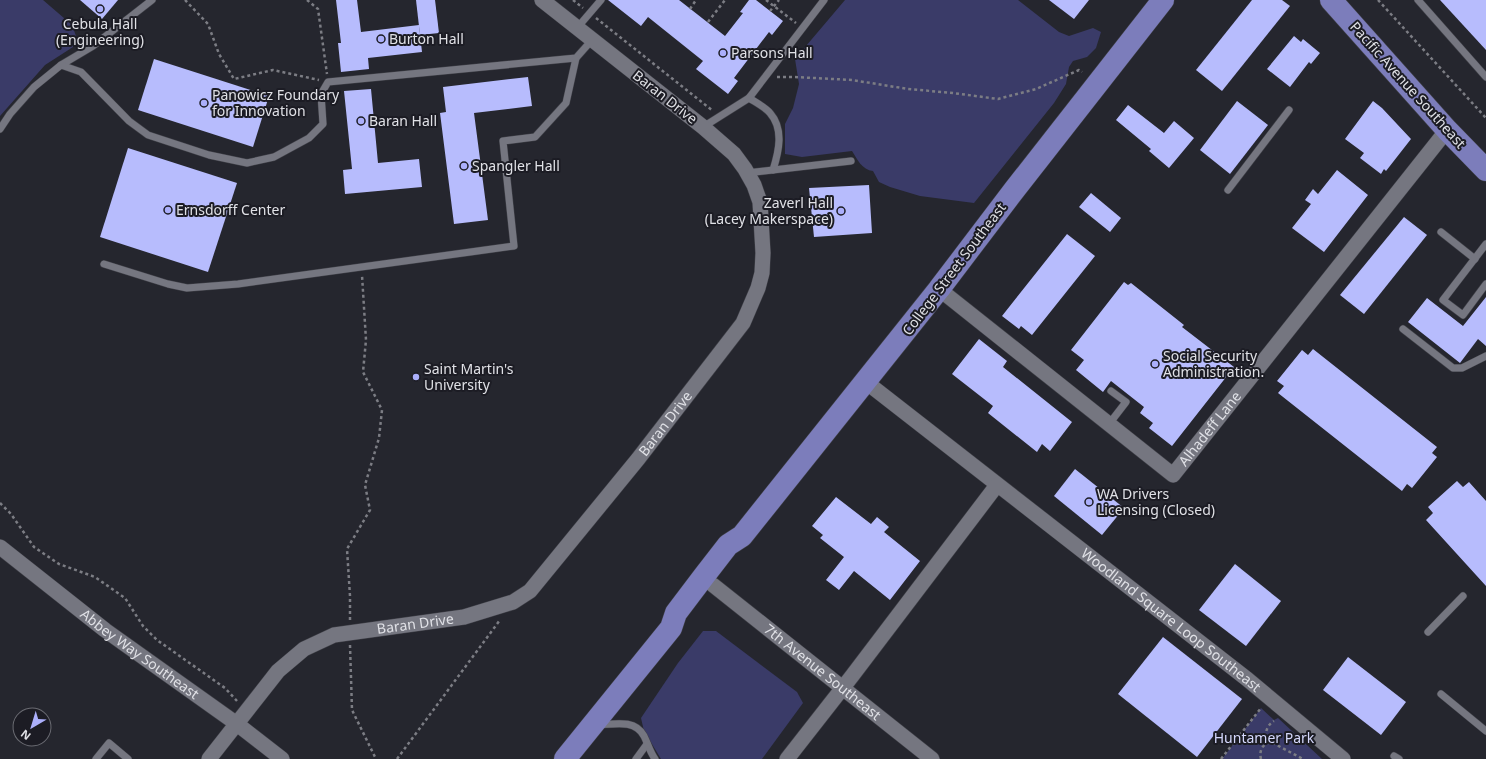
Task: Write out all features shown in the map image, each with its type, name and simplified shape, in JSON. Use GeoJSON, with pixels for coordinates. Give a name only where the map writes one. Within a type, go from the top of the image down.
{"type":"FeatureCollection","features":[{"type":"Feature","properties":{"kind":"main road","name":"College Street Southeast"},"geometry":{"type":"LineString","coordinates":[[565,759],[671,628],[676,613],[728,545],[742,536],[866,382],[939,289],[1014,189],[1163,0]]}},
{"type":"Feature","properties":{"kind":"main road","name":"Pacific Avenue Southeast"},"geometry":{"type":"LineString","coordinates":[[1331,0],[1447,130],[1486,170]]}},
{"type":"Feature","properties":{"kind":"main road","name":"College Street Southeast"},"geometry":{"type":"LineString","coordinates":[[671,628],[685,622],[737,554],[742,536]]}},
{"type":"Feature","properties":{"kind":"street","name":"Baran Drive"},"geometry":{"type":"LineString","coordinates":[[209,759],[278,672],[304,649],[334,635],[464,617],[513,602],[530,591],[638,459],[743,323],[758,288],[762,273],[763,253],[760,202],[754,185],[747,172],[734,154],[703,127],[542,0]]}},
{"type":"Feature","properties":{"kind":"street","name":"Alhadeff Lane"},"geometry":{"type":"LineString","coordinates":[[939,289],[1173,475],[1447,130]]}},
{"type":"Feature","properties":{"kind":"street","name":"Woodland Square Loop Southeast"},"geometry":{"type":"LineString","coordinates":[[866,382],[1252,684],[1343,759]]}},
{"type":"Feature","properties":{"kind":"street"},"geometry":{"type":"LineString","coordinates":[[787,759],[997,485]]}},
{"type":"Feature","properties":{"kind":"street","name":"Abbey Way Southeast"},"geometry":{"type":"LineString","coordinates":[[0,547],[105,630],[237,724],[282,759]]}},
{"type":"Feature","properties":{"kind":"street","name":"7th Avenue Southeast"},"geometry":{"type":"LineString","coordinates":[[713,585],[932,759]]}},
{"type":"Feature","properties":{"kind":"lane"},"geometry":{"type":"LineString","coordinates":[[0,130],[10,114],[34,87],[61,65],[93,46],[152,0]]}},
{"type":"Feature","properties":{"kind":"lane"},"geometry":{"type":"LineString","coordinates":[[577,28],[601,0]]}},
{"type":"Feature","properties":{"kind":"lane"},"geometry":{"type":"LineString","coordinates":[[703,127],[749,98],[824,0]]}},
{"type":"Feature","properties":{"kind":"lane"},"geometry":{"type":"LineString","coordinates":[[1418,0],[1486,77]]}},
{"type":"Feature","properties":{"kind":"lane"},"geometry":{"type":"LineString","coordinates":[[104,264],[168,284],[188,288],[238,284],[514,246],[503,141],[535,136],[566,103],[576,58],[592,40]]}},
{"type":"Feature","properties":{"kind":"lane"},"geometry":{"type":"LineString","coordinates":[[61,65],[81,72],[129,121],[148,136],[209,155],[247,163],[274,157],[309,138],[323,124],[321,94],[328,82],[576,58]]}},
{"type":"Feature","properties":{"kind":"lane"},"geometry":{"type":"LineString","coordinates":[[749,98],[770,112],[779,129],[779,153],[773,170]]}},
{"type":"Feature","properties":{"kind":"lane"},"geometry":{"type":"LineString","coordinates":[[1228,190],[1289,110]]}},
{"type":"Feature","properties":{"kind":"lane"},"geometry":{"type":"LineString","coordinates":[[747,172],[852,161]]}},
{"type":"Feature","properties":{"kind":"lane"},"geometry":{"type":"LineString","coordinates":[[1441,232],[1475,259]]}},
{"type":"Feature","properties":{"kind":"lane"},"geometry":{"type":"LineString","coordinates":[[1486,244],[1443,300],[1463,315],[1486,284]]}},
{"type":"Feature","properties":{"kind":"lane"},"geometry":{"type":"LineString","coordinates":[[1403,329],[1453,368],[1462,368],[1486,356]]}},
{"type":"Feature","properties":{"kind":"lane"},"geometry":{"type":"LineString","coordinates":[[1109,424],[1126,402],[1111,390]]}},
{"type":"Feature","properties":{"kind":"lane"},"geometry":{"type":"LineString","coordinates":[[1428,632],[1463,596]]}},
{"type":"Feature","properties":{"kind":"lane"},"geometry":{"type":"LineString","coordinates":[[1441,694],[1486,731]]}},
{"type":"Feature","properties":{"kind":"lane"},"geometry":{"type":"LineString","coordinates":[[592,725],[631,724],[638,728],[644,736],[655,759]]}},
{"type":"Feature","properties":{"kind":"lane"},"geometry":{"type":"LineString","coordinates":[[96,759],[108,743],[128,759]]}},
{"type":"Feature","properties":{"kind":"lane"},"geometry":{"type":"LineString","coordinates":[[636,759],[647,744]]}},
{"type":"Feature","properties":{"kind":"path"},"geometry":{"type":"LineString","coordinates":[[185,0],[208,24],[219,54],[234,80],[273,70],[328,82],[318,9],[307,0]]}},
{"type":"Feature","properties":{"kind":"path"},"geometry":{"type":"LineString","coordinates":[[573,0],[719,116]]}},
{"type":"Feature","properties":{"kind":"path"},"geometry":{"type":"LineString","coordinates":[[690,8],[696,0]]}},
{"type":"Feature","properties":{"kind":"path"},"geometry":{"type":"LineString","coordinates":[[708,22],[725,0]]}},
{"type":"Feature","properties":{"kind":"path"},"geometry":{"type":"LineString","coordinates":[[766,0],[802,29]]}},
{"type":"Feature","properties":{"kind":"path"},"geometry":{"type":"LineString","coordinates":[[770,11],[779,0]]}},
{"type":"Feature","properties":{"kind":"path"},"geometry":{"type":"LineString","coordinates":[[1378,0],[1486,118]]}},
{"type":"Feature","properties":{"kind":"path"},"geometry":{"type":"LineString","coordinates":[[765,78],[795,77],[852,80],[908,89],[998,99],[1036,89],[1079,70],[1082,72]]}},
{"type":"Feature","properties":{"kind":"path"},"geometry":{"type":"LineString","coordinates":[[362,267],[366,340],[363,372],[382,410],[379,438],[365,485],[370,510],[347,549],[350,596],[349,654],[352,710],[376,759]]}},
{"type":"Feature","properties":{"kind":"path"},"geometry":{"type":"LineString","coordinates":[[0,503],[11,514],[34,547],[59,564],[95,577],[125,598],[143,626],[157,640],[225,688],[240,704]]}},
{"type":"Feature","properties":{"kind":"path"},"geometry":{"type":"LineString","coordinates":[[397,759],[513,602]]}},
{"type":"Feature","properties":{"kind":"path"},"geometry":{"type":"LineString","coordinates":[[1221,759],[1261,708]]}},
{"type":"Feature","properties":{"kind":"path"},"geometry":{"type":"LineString","coordinates":[[1261,759],[1260,754],[1266,743],[1266,729],[1274,721]]}},
{"type":"Feature","properties":{"kind":"path"},"geometry":{"type":"LineString","coordinates":[[1266,743],[1271,742],[1276,744],[1303,759]]}},
{"type":"Feature","properties":{"kind":"green space"},"geometry":{"type":"Polygon","coordinates":[[[0,0],[43,0],[72,25],[76,36],[73,47],[45,65],[0,116],[0,0]]]}},
{"type":"Feature","properties":{"kind":"green space"},"geometry":{"type":"Polygon","coordinates":[[[845,0],[1018,0],[1059,32],[1069,36],[1093,28],[1101,32],[1096,48],[1087,57],[1073,61],[1069,67],[1066,84],[1054,103],[974,203],[920,196],[890,187],[879,182],[873,171],[866,169],[858,161],[852,151],[802,157],[785,154],[785,124],[793,108],[799,84],[795,59],[845,0]]]}},
{"type":"Feature","properties":{"kind":"green space"},"geometry":{"type":"Polygon","coordinates":[[[703,631],[716,631],[797,692],[803,703],[762,759],[661,759],[644,731],[641,718],[678,663],[703,631]]]}},
{"type":"Feature","properties":{"kind":"green space","name":"Huntamer Park"},"geometry":{"type":"Polygon","coordinates":[[[1261,708],[1274,720],[1278,718],[1322,759],[1222,759],[1261,708]]]}},
{"type":"Feature","properties":{"kind":"building","name":"Cebula Hall (Engineering)"},"geometry":{"type":"Polygon","coordinates":[[[80,0],[118,0],[102,19],[80,0]]]}},
{"type":"Feature","properties":{"kind":"building","name":"Burton Hall"},"geometry":{"type":"Polygon","coordinates":[[[336,0],[357,0],[361,32],[419,25],[422,52],[368,58],[369,69],[341,72],[338,43],[341,43],[336,0]]]}},
{"type":"Feature","properties":{"kind":"building"},"geometry":{"type":"Polygon","coordinates":[[[416,0],[435,0],[439,33],[420,35],[416,0]]]}},
{"type":"Feature","properties":{"kind":"building","name":"Parsons Hall"},"geometry":{"type":"Polygon","coordinates":[[[608,0],[679,0],[725,36],[743,13],[740,12],[749,0],[756,0],[783,21],[772,35],[769,32],[734,78],[738,81],[728,94],[696,69],[703,61],[648,17],[641,26],[608,0]]]}},
{"type":"Feature","properties":{"kind":"building"},"geometry":{"type":"Polygon","coordinates":[[[1049,0],[1089,0],[1074,19],[1049,0]]]}},
{"type":"Feature","properties":{"kind":"building"},"geometry":{"type":"Polygon","coordinates":[[[1252,0],[1282,0],[1290,6],[1222,91],[1196,70],[1252,0]]]}},
{"type":"Feature","properties":{"kind":"building"},"geometry":{"type":"Polygon","coordinates":[[[1440,0],[1486,0],[1486,50],[1440,0]]]}},
{"type":"Feature","properties":{"kind":"building"},"geometry":{"type":"Polygon","coordinates":[[[1294,36],[1301,42],[1303,39],[1320,53],[1311,64],[1309,62],[1290,87],[1267,69],[1294,36]]]}},
{"type":"Feature","properties":{"kind":"building","name":"Panowicz Foundary for Innovation"},"geometry":{"type":"Polygon","coordinates":[[[154,59],[269,96],[253,147],[138,110],[154,59]]]}},
{"type":"Feature","properties":{"kind":"building","name":"Spangler Hall"},"geometry":{"type":"Polygon","coordinates":[[[528,77],[532,106],[474,113],[488,220],[454,224],[440,113],[446,112],[443,87],[528,77]]]}},
{"type":"Feature","properties":{"kind":"building","name":"Baran Hall"},"geometry":{"type":"Polygon","coordinates":[[[371,89],[378,163],[419,159],[422,187],[345,194],[343,170],[352,169],[344,91],[371,89]]]}},
{"type":"Feature","properties":{"kind":"building"},"geometry":{"type":"Polygon","coordinates":[[[1237,101],[1268,125],[1230,174],[1200,150],[1237,101]]]}},
{"type":"Feature","properties":{"kind":"building"},"geometry":{"type":"Polygon","coordinates":[[[1373,101],[1382,108],[1411,139],[1386,171],[1384,169],[1381,174],[1360,158],[1364,153],[1345,139],[1373,101]]]}},
{"type":"Feature","properties":{"kind":"building"},"geometry":{"type":"Polygon","coordinates":[[[1128,105],[1164,133],[1174,121],[1194,138],[1169,168],[1149,151],[1151,149],[1116,120],[1128,105]]]}},
{"type":"Feature","properties":{"kind":"building","name":"Ernsdorff Center"},"geometry":{"type":"Polygon","coordinates":[[[128,148],[237,183],[208,272],[100,237],[128,148]]]}},
{"type":"Feature","properties":{"kind":"building"},"geometry":{"type":"Polygon","coordinates":[[[1337,170],[1368,195],[1324,252],[1292,228],[1311,204],[1305,200],[1313,189],[1318,194],[1337,170]]]}},
{"type":"Feature","properties":{"kind":"building","name":"Zaverl Hall (Lacey Makerspace)"},"geometry":{"type":"Polygon","coordinates":[[[869,185],[872,233],[814,237],[809,188],[869,185]]]}},
{"type":"Feature","properties":{"kind":"building"},"geometry":{"type":"Polygon","coordinates":[[[1091,193],[1121,218],[1110,232],[1079,207],[1091,193]]]}},
{"type":"Feature","properties":{"kind":"building"},"geometry":{"type":"Polygon","coordinates":[[[1404,217],[1427,235],[1364,314],[1340,295],[1404,217]]]}},
{"type":"Feature","properties":{"kind":"building"},"geometry":{"type":"Polygon","coordinates":[[[1067,234],[1095,256],[1032,335],[1021,326],[1019,329],[1002,316],[1067,234]]]}},
{"type":"Feature","properties":{"kind":"building","name":"Social Security Administration."},"geometry":{"type":"Polygon","coordinates":[[[1124,282],[1128,285],[1131,283],[1184,325],[1182,327],[1234,367],[1172,446],[1149,428],[1153,423],[1140,413],[1144,407],[1111,381],[1103,392],[1076,370],[1084,360],[1071,350],[1124,282]]]}},
{"type":"Feature","properties":{"kind":"building"},"geometry":{"type":"Polygon","coordinates":[[[1486,297],[1486,346],[1478,339],[1460,363],[1408,322],[1427,298],[1463,326],[1486,297]]]}},
{"type":"Feature","properties":{"kind":"building"},"geometry":{"type":"Polygon","coordinates":[[[979,339],[1007,361],[1003,367],[1072,422],[1050,451],[1042,444],[1037,452],[988,413],[993,406],[952,374],[979,339]]]}},
{"type":"Feature","properties":{"kind":"building"},"geometry":{"type":"Polygon","coordinates":[[[1313,349],[1437,447],[1432,453],[1437,457],[1412,488],[1407,484],[1402,491],[1278,393],[1284,386],[1277,381],[1302,350],[1308,355],[1313,349]]]}},
{"type":"Feature","properties":{"kind":"building","name":"WA Drivers Licensing (Closed)"},"geometry":{"type":"Polygon","coordinates":[[[1075,469],[1124,508],[1102,535],[1054,496],[1075,469]]]}},
{"type":"Feature","properties":{"kind":"building"},"geometry":{"type":"Polygon","coordinates":[[[1457,481],[1463,487],[1469,482],[1486,501],[1486,586],[1426,520],[1433,513],[1428,507],[1457,481]]]}},
{"type":"Feature","properties":{"kind":"building"},"geometry":{"type":"Polygon","coordinates":[[[836,497],[871,524],[877,517],[889,527],[884,532],[920,561],[890,600],[854,571],[839,590],[826,580],[844,557],[820,538],[823,535],[812,526],[836,497]]]}},
{"type":"Feature","properties":{"kind":"building"},"geometry":{"type":"Polygon","coordinates":[[[1235,564],[1281,601],[1246,646],[1199,610],[1235,564]]]}},
{"type":"Feature","properties":{"kind":"building"},"geometry":{"type":"Polygon","coordinates":[[[1163,637],[1242,699],[1197,757],[1118,694],[1163,637]]]}},
{"type":"Feature","properties":{"kind":"building"},"geometry":{"type":"Polygon","coordinates":[[[1348,657],[1406,702],[1381,735],[1323,690],[1348,657]]]}},
{"type":"Feature","properties":{"kind":"place","name":"Cebula Hall (Engineering)"},"geometry":{"type":"Point","coordinates":[100,9]}},
{"type":"Feature","properties":{"kind":"place","name":"Burton Hall"},"geometry":{"type":"Point","coordinates":[381,39]}},
{"type":"Feature","properties":{"kind":"place","name":"Parsons Hall"},"geometry":{"type":"Point","coordinates":[723,53]}},
{"type":"Feature","properties":{"kind":"place","name":"Panowicz Foundary for Innovation"},"geometry":{"type":"Point","coordinates":[204,103]}},
{"type":"Feature","properties":{"kind":"place","name":"Baran Hall"},"geometry":{"type":"Point","coordinates":[361,121]}},
{"type":"Feature","properties":{"kind":"place","name":"Spangler Hall"},"geometry":{"type":"Point","coordinates":[464,166]}},
{"type":"Feature","properties":{"kind":"place","name":"Ernsdorff Center"},"geometry":{"type":"Point","coordinates":[168,210]}},
{"type":"Feature","properties":{"kind":"place","name":"Zaverl Hall (Lacey Makerspace)"},"geometry":{"type":"Point","coordinates":[841,211]}},
{"type":"Feature","properties":{"kind":"place","name":"Social Security Administration."},"geometry":{"type":"Point","coordinates":[1155,364]}},
{"type":"Feature","properties":{"kind":"place","name":"Saint Martin's University"},"geometry":{"type":"Point","coordinates":[416,377]}},
{"type":"Feature","properties":{"kind":"place","name":"WA Drivers Licensing (Closed)"},"geometry":{"type":"Point","coordinates":[1089,502]}}]}
